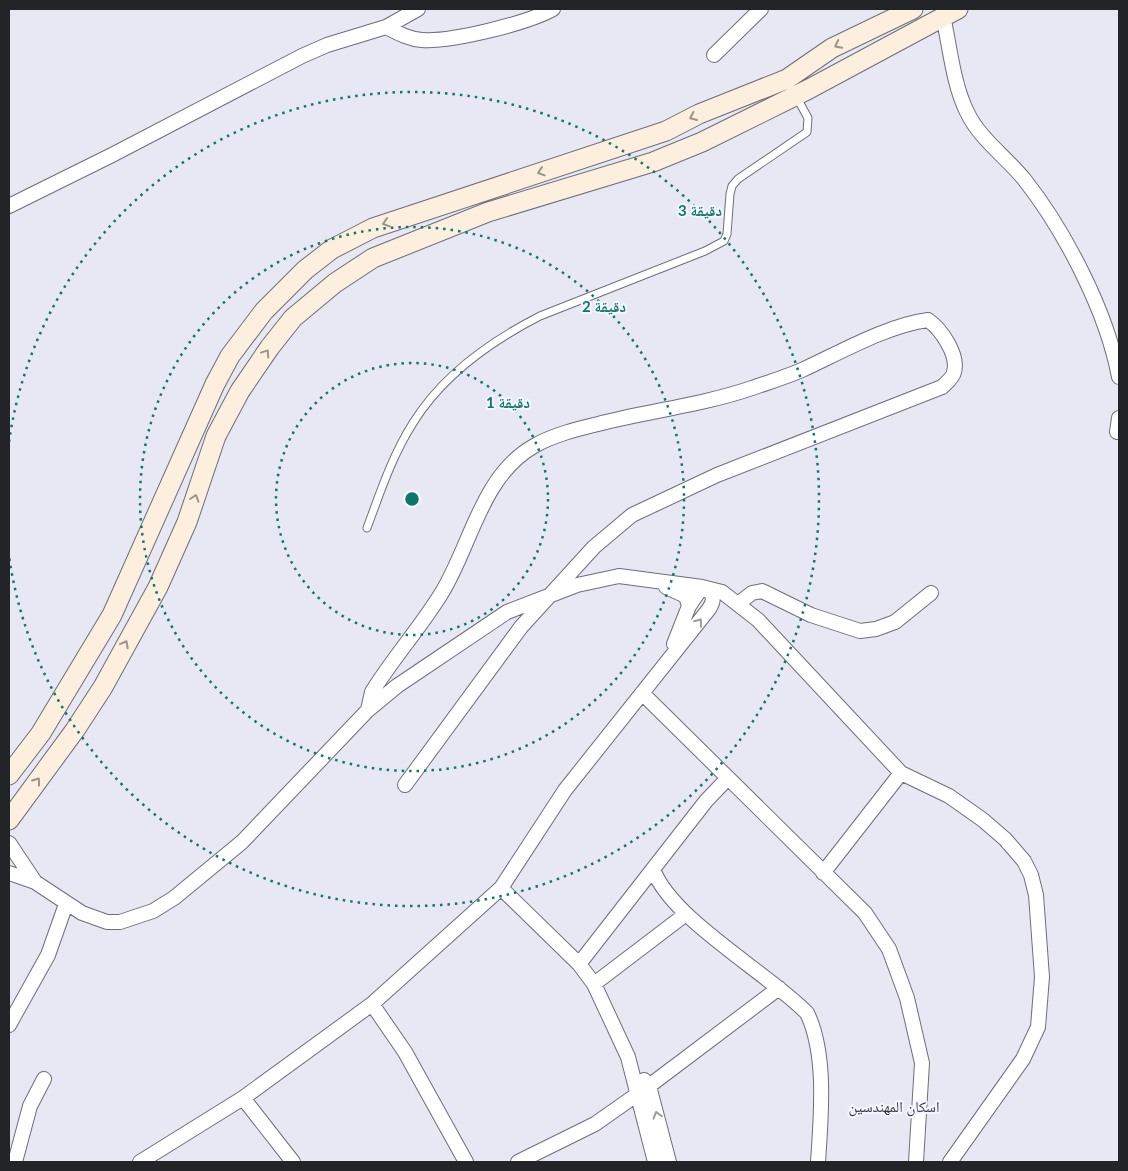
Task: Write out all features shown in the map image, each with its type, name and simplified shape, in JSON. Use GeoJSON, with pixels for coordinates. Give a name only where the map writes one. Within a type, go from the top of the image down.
{"type":"FeatureCollection","features":[{"type":"Feature","properties":{"kind":"main road"},"geometry":{"type":"LineString","coordinates":[[9,775],[41,733],[112,615],[214,384],[230,356],[264,311],[305,270],[332,249],[373,228],[666,131],[699,114],[787,79],[832,48],[913,9]]}},
{"type":"Feature","properties":{"kind":"main road"},"geometry":{"type":"LineString","coordinates":[[9,820],[75,730],[103,687],[158,587],[187,522],[216,436],[240,391],[270,347],[293,318],[335,283],[373,258],[459,226],[488,212],[653,162],[702,142],[796,96],[843,69],[878,53],[950,12]]}},
{"type":"Feature","properties":{"kind":"main road"},"geometry":{"type":"LineString","coordinates":[[866,32],[878,53]]}},
{"type":"Feature","properties":{"kind":"main road"},"geometry":{"type":"LineString","coordinates":[[160,505],[187,522]]}},
{"type":"Feature","properties":{"kind":"street"},"geometry":{"type":"LineString","coordinates":[[9,206],[112,155],[302,56],[327,45],[386,27],[418,9]]}},
{"type":"Feature","properties":{"kind":"street"},"geometry":{"type":"LineString","coordinates":[[386,27],[402,36],[439,40],[527,20],[553,9]]}},
{"type":"Feature","properties":{"kind":"street"},"geometry":{"type":"LineString","coordinates":[[714,55],[761,9]]}},
{"type":"Feature","properties":{"kind":"street"},"geometry":{"type":"LineString","coordinates":[[950,12],[967,112],[976,127],[1024,180],[1071,250],[1110,338],[1119,377]]}},
{"type":"Feature","properties":{"kind":"street"},"geometry":{"type":"LineString","coordinates":[[368,710],[372,692],[440,595],[454,571],[474,521],[493,489],[508,468],[534,446],[581,428],[669,407],[716,399],[750,388],[799,371],[866,340],[916,322],[928,320],[941,332],[955,362],[954,373],[942,387],[717,475],[632,515],[594,547],[521,627],[405,785]]}},
{"type":"Feature","properties":{"kind":"street"},"geometry":{"type":"LineString","coordinates":[[1117,432],[1119,418]]}},
{"type":"Feature","properties":{"kind":"street"},"geometry":{"type":"LineString","coordinates":[[619,576],[647,581],[682,594],[688,600],[689,606]]}},
{"type":"Feature","properties":{"kind":"street"},"geometry":{"type":"LineString","coordinates":[[9,874],[35,882],[66,904],[94,918],[120,922],[153,911],[174,898],[242,842],[368,710],[397,686],[507,612],[577,585],[619,576],[717,590],[739,603],[786,647],[900,773],[948,796],[983,820],[1005,839],[1024,860],[1031,875],[1036,895],[1042,984],[1038,1027],[1023,1059],[950,1162]]}},
{"type":"Feature","properties":{"kind":"street"},"geometry":{"type":"LineString","coordinates":[[702,587],[712,594],[711,606]]}},
{"type":"Feature","properties":{"kind":"street"},"geometry":{"type":"LineString","coordinates":[[667,659],[689,606],[702,587]]}},
{"type":"Feature","properties":{"kind":"street"},"geometry":{"type":"LineString","coordinates":[[739,603],[752,592],[762,591],[812,615],[860,631],[876,629],[895,622],[931,592]]}},
{"type":"Feature","properties":{"kind":"street"},"geometry":{"type":"LineString","coordinates":[[140,1162],[243,1098],[372,1004],[501,888],[566,790],[667,659],[711,606],[724,599],[739,603]]}},
{"type":"Feature","properties":{"kind":"street"},"geometry":{"type":"LineString","coordinates":[[642,693],[727,779],[865,913],[889,949],[907,998],[922,1063],[916,1162]]}},
{"type":"Feature","properties":{"kind":"street"},"geometry":{"type":"LineString","coordinates":[[823,873],[900,773]]}},
{"type":"Feature","properties":{"kind":"street"},"geometry":{"type":"LineString","coordinates":[[579,964],[706,801],[727,779]]}},
{"type":"Feature","properties":{"kind":"street"},"geometry":{"type":"LineString","coordinates":[[9,843],[35,882]]}},
{"type":"Feature","properties":{"kind":"street"},"geometry":{"type":"LineString","coordinates":[[653,869],[662,886],[686,914],[808,1012],[813,1025],[818,1053],[820,1092],[818,1162]]}},
{"type":"Feature","properties":{"kind":"street"},"geometry":{"type":"LineString","coordinates":[[501,888],[579,964],[594,984],[643,1090],[669,1162]]}},
{"type":"Feature","properties":{"kind":"street"},"geometry":{"type":"LineString","coordinates":[[9,1025],[48,955],[66,904]]}},
{"type":"Feature","properties":{"kind":"street"},"geometry":{"type":"LineString","coordinates":[[594,984],[686,914]]}},
{"type":"Feature","properties":{"kind":"street"},"geometry":{"type":"LineString","coordinates":[[518,1162],[578,1134],[643,1090],[779,988]]}},
{"type":"Feature","properties":{"kind":"street"},"geometry":{"type":"LineString","coordinates":[[372,1004],[405,1052],[466,1162]]}},
{"type":"Feature","properties":{"kind":"street"},"geometry":{"type":"LineString","coordinates":[[14,1162],[30,1106],[44,1079]]}},
{"type":"Feature","properties":{"kind":"street"},"geometry":{"type":"LineString","coordinates":[[643,1090],[655,1162]]}},
{"type":"Feature","properties":{"kind":"street"},"geometry":{"type":"LineString","coordinates":[[243,1098],[293,1162]]}},
{"type":"Feature","properties":{"kind":"lane"},"geometry":{"type":"LineString","coordinates":[[367,528],[392,462],[413,423],[446,383],[480,352],[516,328],[540,316],[705,252],[724,241],[727,234],[732,186],[738,179],[807,132],[808,118],[796,96]]}},
{"type":"Feature","properties":{"kind":"district","name":"اسكان المهندسين"},"geometry":{"type":"Point","coordinates":[894,1107]}}]}
